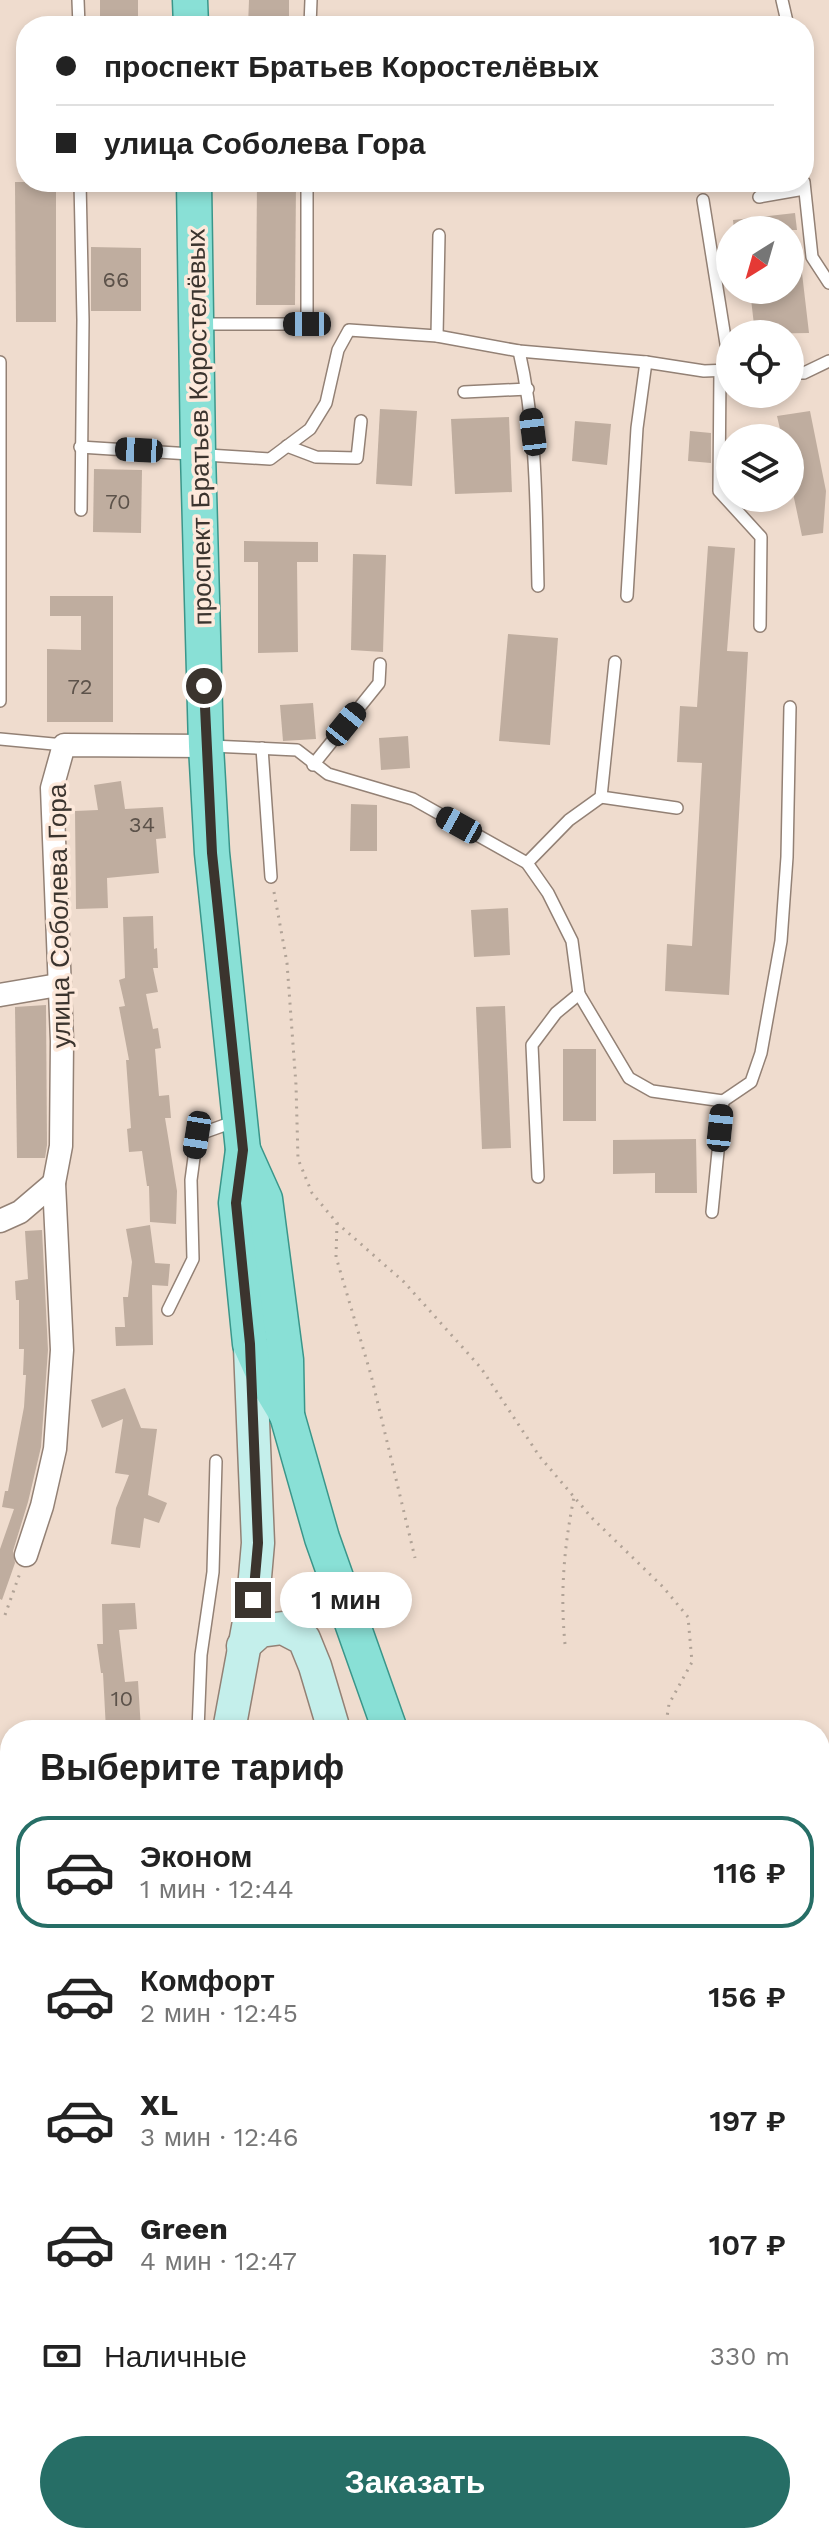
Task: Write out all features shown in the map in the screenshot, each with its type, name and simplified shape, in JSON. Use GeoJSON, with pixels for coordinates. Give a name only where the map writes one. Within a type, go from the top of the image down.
{"type":"FeatureCollection","features":[{"type":"Feature","properties":{"kind":"main road","name":"проспект Братьев Коростелёвых"},"geometry":{"type":"LineString","coordinates":[[194,192],[206,746],[212,853],[241,1135],[236,1203],[250,1344],[266,1380],[287,1415]]}},
{"type":"Feature","properties":{"kind":"main road","name":"проспект Братьев Коростелёвых"},"geometry":{"type":"LineString","coordinates":[[241,1135],[265,1199],[286,1360],[287,1415],[322,1538],[386,1720]]}},
{"type":"Feature","properties":{"kind":"street","name":"улица Соболева Гора"},"geometry":{"type":"LineString","coordinates":[[26,1555],[42,1506],[55,1449],[62,1350],[54,1183],[61,1146],[62,1041],[52,788],[64,745],[206,746]]}},
{"type":"Feature","properties":{"kind":"street"},"geometry":{"type":"LineString","coordinates":[[0,995],[58,985]]}},
{"type":"Feature","properties":{"kind":"street"},"geometry":{"type":"LineString","coordinates":[[0,1221],[20,1212],[54,1183]]}},
{"type":"Feature","properties":{"kind":"street"},"geometry":{"type":"LineString","coordinates":[[231,1720],[253,1600],[258,1543],[250,1344]]}},
{"type":"Feature","properties":{"kind":"street"},"geometry":{"type":"LineString","coordinates":[[243,1646],[260,1631],[283,1628],[304,1639],[331,1720]]}},
{"type":"Feature","properties":{"kind":"lane"},"geometry":{"type":"LineString","coordinates":[[80,192],[83,320],[81,510]]}},
{"type":"Feature","properties":{"kind":"lane"},"geometry":{"type":"LineString","coordinates":[[195,324],[307,324],[307,192]]}},
{"type":"Feature","properties":{"kind":"lane"},"geometry":{"type":"LineString","coordinates":[[759,197],[779,192]]}},
{"type":"Feature","properties":{"kind":"lane"},"geometry":{"type":"LineString","coordinates":[[805,192],[812,257],[829,283]]}},
{"type":"Feature","properties":{"kind":"lane"},"geometry":{"type":"LineString","coordinates":[[703,200],[720,320]]}},
{"type":"Feature","properties":{"kind":"lane"},"geometry":{"type":"LineString","coordinates":[[437,336],[439,235]]}},
{"type":"Feature","properties":{"kind":"lane"},"geometry":{"type":"LineString","coordinates":[[80,447],[270,459],[310,429],[326,403],[338,350],[349,330],[437,336],[519,351],[716,370]]}},
{"type":"Feature","properties":{"kind":"lane"},"geometry":{"type":"LineString","coordinates":[[519,351],[533,432],[538,586]]}},
{"type":"Feature","properties":{"kind":"lane"},"geometry":{"type":"LineString","coordinates":[[804,373],[829,361]]}},
{"type":"Feature","properties":{"kind":"lane"},"geometry":{"type":"LineString","coordinates":[[0,362],[0,701]]}},
{"type":"Feature","properties":{"kind":"lane"},"geometry":{"type":"LineString","coordinates":[[627,596],[637,428],[646,362]]}},
{"type":"Feature","properties":{"kind":"lane"},"geometry":{"type":"LineString","coordinates":[[464,392],[528,389]]}},
{"type":"Feature","properties":{"kind":"lane"},"geometry":{"type":"LineString","coordinates":[[724,408],[719,491],[761,537],[760,626]]}},
{"type":"Feature","properties":{"kind":"lane"},"geometry":{"type":"LineString","coordinates":[[287,446],[316,457],[357,458],[361,421]]}},
{"type":"Feature","properties":{"kind":"lane"},"geometry":{"type":"LineString","coordinates":[[601,797],[615,662]]}},
{"type":"Feature","properties":{"kind":"lane"},"geometry":{"type":"LineString","coordinates":[[313,765],[379,683],[380,664]]}},
{"type":"Feature","properties":{"kind":"lane"},"geometry":{"type":"LineString","coordinates":[[206,746],[297,750],[328,774],[413,799],[527,863],[548,893],[572,941],[579,994],[629,1078],[652,1091],[723,1101],[751,1082],[761,1053],[781,941],[787,857],[790,707]]}},
{"type":"Feature","properties":{"kind":"lane"},"geometry":{"type":"LineString","coordinates":[[0,739],[64,745]]}},
{"type":"Feature","properties":{"kind":"lane"},"geometry":{"type":"LineString","coordinates":[[262,748],[271,877]]}},
{"type":"Feature","properties":{"kind":"lane"},"geometry":{"type":"LineString","coordinates":[[527,863],[569,820],[601,797],[677,808]]}},
{"type":"Feature","properties":{"kind":"lane"},"geometry":{"type":"LineString","coordinates":[[538,1177],[532,1045],[556,1013],[579,994]]}},
{"type":"Feature","properties":{"kind":"lane"},"geometry":{"type":"LineString","coordinates":[[712,1212],[723,1101]]}},
{"type":"Feature","properties":{"kind":"lane"},"geometry":{"type":"LineString","coordinates":[[168,1310],[193,1259],[191,1180],[197,1135],[241,1135]]}},
{"type":"Feature","properties":{"kind":"lane"},"geometry":{"type":"LineString","coordinates":[[198,1720],[201,1655],[213,1572],[216,1461]]}},
{"type":"Feature","properties":{"kind":"path"},"geometry":{"type":"LineString","coordinates":[[271,877],[287,963],[298,1159],[312,1193],[337,1223],[404,1282],[481,1368],[540,1457],[688,1617],[692,1662],[669,1704],[667,1720]]}},
{"type":"Feature","properties":{"kind":"path"},"geometry":{"type":"LineString","coordinates":[[337,1223],[336,1257],[371,1375],[415,1558]]}},
{"type":"Feature","properties":{"kind":"path"},"geometry":{"type":"LineString","coordinates":[[565,1644],[562,1587],[565,1542],[574,1497]]}},
{"type":"Feature","properties":{"kind":"path"},"geometry":{"type":"LineString","coordinates":[[5,1615],[26,1555]]}},
{"type":"Feature","properties":{"kind":"building"},"geometry":{"type":"Polygon","coordinates":[[[100,0],[138,0],[138,16],[100,16],[100,0]]]}},
{"type":"Feature","properties":{"kind":"building"},"geometry":{"type":"Polygon","coordinates":[[[249,0],[289,0],[289,16],[248,16],[249,0]]]}},
{"type":"Feature","properties":{"kind":"building"},"geometry":{"type":"Polygon","coordinates":[[[15,182],[16,192],[56,192],[56,322],[16,322],[15,182]]]}},
{"type":"Feature","properties":{"kind":"building"},"geometry":{"type":"Polygon","coordinates":[[[257,192],[296,192],[295,305],[256,305],[257,192]]]}},
{"type":"Feature","properties":{"kind":"building"},"geometry":{"type":"Polygon","coordinates":[[[795,213],[795,216],[768,216],[795,213]]]}},
{"type":"Feature","properties":{"kind":"building"},"geometry":{"type":"Polygon","coordinates":[[[91,247],[141,248],[141,311],[91,311],[91,247]]]}},
{"type":"Feature","properties":{"kind":"building"},"geometry":{"type":"Polygon","coordinates":[[[804,290],[809,333],[804,333],[804,320],[753,320],[752,304],[804,304],[804,290]]]}},
{"type":"Feature","properties":{"kind":"building"},"geometry":{"type":"Polygon","coordinates":[[[380,409],[417,411],[412,486],[376,484],[380,409]]]}},
{"type":"Feature","properties":{"kind":"building"},"geometry":{"type":"Polygon","coordinates":[[[810,411],[826,491],[823,533],[802,536],[797,512],[804,512],[804,424],[779,424],[777,416],[810,411]]]}},
{"type":"Feature","properties":{"kind":"building"},"geometry":{"type":"Polygon","coordinates":[[[509,417],[512,492],[455,494],[451,419],[509,417]]]}},
{"type":"Feature","properties":{"kind":"building"},"geometry":{"type":"Polygon","coordinates":[[[575,421],[611,424],[607,465],[572,461],[575,421]]]}},
{"type":"Feature","properties":{"kind":"building"},"geometry":{"type":"Polygon","coordinates":[[[690,431],[711,433],[711,463],[688,461],[690,431]]]}},
{"type":"Feature","properties":{"kind":"building"},"geometry":{"type":"Polygon","coordinates":[[[94,469],[142,470],[141,533],[93,532],[94,469]]]}},
{"type":"Feature","properties":{"kind":"building"},"geometry":{"type":"Polygon","coordinates":[[[244,541],[318,542],[318,562],[297,562],[298,652],[258,653],[258,562],[244,562],[244,541]]]}},
{"type":"Feature","properties":{"kind":"building"},"geometry":{"type":"Polygon","coordinates":[[[708,546],[735,548],[727,651],[748,652],[729,995],[665,991],[667,944],[692,946],[702,763],[677,762],[680,706],[697,707],[708,546]]]}},
{"type":"Feature","properties":{"kind":"building"},"geometry":{"type":"Polygon","coordinates":[[[353,554],[386,555],[383,652],[351,650],[353,554]]]}},
{"type":"Feature","properties":{"kind":"building"},"geometry":{"type":"Polygon","coordinates":[[[50,596],[113,596],[113,722],[47,722],[47,649],[81,650],[81,616],[50,616],[50,596]]]}},
{"type":"Feature","properties":{"kind":"building"},"geometry":{"type":"Polygon","coordinates":[[[508,634],[558,638],[550,745],[499,741],[508,634]]]}},
{"type":"Feature","properties":{"kind":"building"},"geometry":{"type":"Polygon","coordinates":[[[313,703],[316,739],[283,741],[280,705],[313,703]]]}},
{"type":"Feature","properties":{"kind":"building"},"geometry":{"type":"Polygon","coordinates":[[[408,736],[410,768],[381,770],[379,738],[408,736]]]}},
{"type":"Feature","properties":{"kind":"building"},"geometry":{"type":"Polygon","coordinates":[[[121,781],[125,809],[163,807],[166,838],[156,839],[159,873],[107,878],[108,908],[76,909],[75,811],[98,810],[94,785],[121,781]]]}},
{"type":"Feature","properties":{"kind":"building"},"geometry":{"type":"Polygon","coordinates":[[[351,804],[377,805],[377,851],[350,851],[351,804]]]}},
{"type":"Feature","properties":{"kind":"building"},"geometry":{"type":"Polygon","coordinates":[[[508,908],[510,955],[474,957],[471,910],[508,908]]]}},
{"type":"Feature","properties":{"kind":"building"},"geometry":{"type":"Polygon","coordinates":[[[153,916],[158,968],[153,968],[158,992],[146,994],[153,1029],[158,1028],[161,1048],[155,1049],[159,1096],[169,1095],[171,1118],[165,1118],[177,1191],[176,1224],[150,1222],[149,1186],[142,1151],[129,1152],[127,1129],[131,1128],[126,1060],[129,1060],[119,1007],[125,1006],[119,980],[125,978],[123,917],[153,916]]]}},
{"type":"Feature","properties":{"kind":"building"},"geometry":{"type":"Polygon","coordinates":[[[46,1005],[45,1158],[17,1158],[15,1007],[46,1005]]]}},
{"type":"Feature","properties":{"kind":"building"},"geometry":{"type":"Polygon","coordinates":[[[505,1006],[511,1148],[482,1149],[476,1007],[505,1006]]]}},
{"type":"Feature","properties":{"kind":"building"},"geometry":{"type":"Polygon","coordinates":[[[563,1049],[596,1049],[596,1121],[563,1121],[563,1049]]]}},
{"type":"Feature","properties":{"kind":"building"},"geometry":{"type":"Polygon","coordinates":[[[696,1139],[697,1193],[655,1193],[655,1173],[613,1174],[613,1140],[696,1139]]]}},
{"type":"Feature","properties":{"kind":"building"},"geometry":{"type":"Polygon","coordinates":[[[150,1225],[155,1263],[170,1264],[168,1286],[152,1285],[153,1345],[116,1346],[115,1327],[125,1327],[123,1297],[128,1297],[132,1262],[126,1229],[150,1225]]]}},
{"type":"Feature","properties":{"kind":"building"},"geometry":{"type":"Polygon","coordinates":[[[42,1230],[48,1350],[41,1447],[13,1551],[15,1563],[2,1600],[0,1549],[14,1509],[2,1507],[5,1491],[8,1491],[24,1407],[26,1375],[23,1375],[24,1349],[19,1349],[19,1300],[16,1300],[15,1281],[28,1279],[25,1231],[42,1230]]]}},
{"type":"Feature","properties":{"kind":"building"},"geometry":{"type":"Polygon","coordinates":[[[125,1388],[141,1428],[157,1429],[148,1495],[167,1503],[159,1523],[144,1518],[140,1548],[111,1544],[116,1508],[129,1475],[115,1473],[123,1419],[102,1428],[91,1400],[125,1388]]]}},
{"type":"Feature","properties":{"kind":"building"},"geometry":{"type":"Polygon","coordinates":[[[319,1589],[325,1607],[313,1617],[302,1603],[319,1589]]]}},
{"type":"Feature","properties":{"kind":"building"},"geometry":{"type":"Polygon","coordinates":[[[135,1603],[137,1629],[119,1630],[125,1682],[138,1681],[140,1720],[105,1720],[103,1673],[97,1644],[103,1644],[102,1604],[135,1603]]]}},
{"type":"Feature","properties":{"kind":"route"},"geometry":{"type":"LineString","coordinates":[[204,686],[212,853],[243,1150],[236,1203],[250,1344],[258,1543],[253,1600]]}}]}
